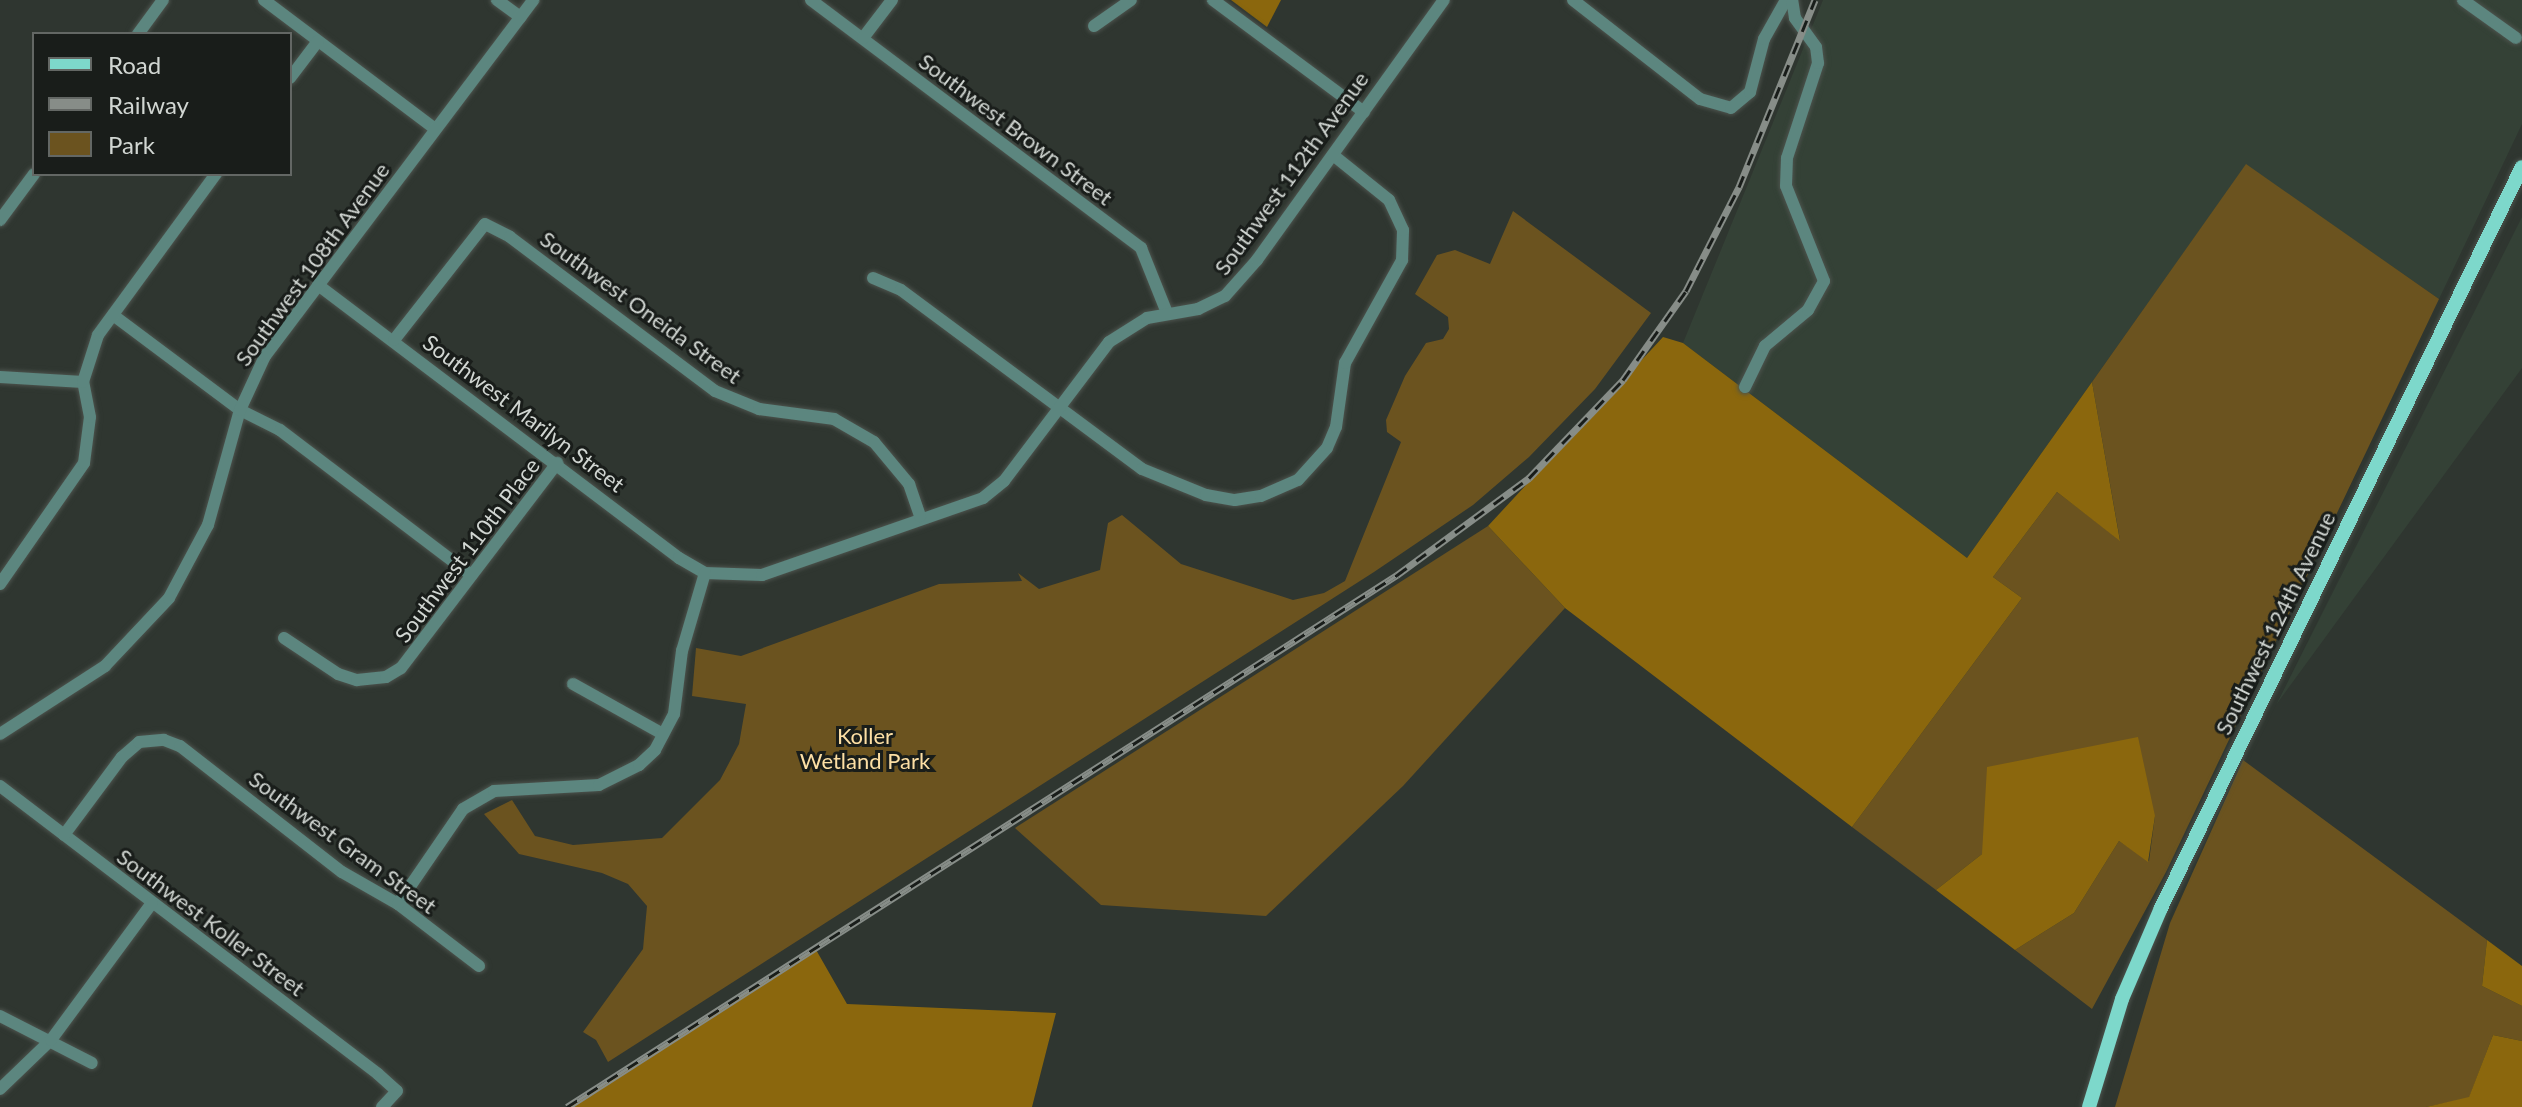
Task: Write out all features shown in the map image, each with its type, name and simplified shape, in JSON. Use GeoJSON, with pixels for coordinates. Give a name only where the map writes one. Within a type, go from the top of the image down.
{"type":"FeatureCollection","features":[{"type":"Feature","properties":{"kind":"main road","name":"Southwest 124th Avenue"},"geometry":{"type":"LineString","coordinates":[[2089,1107],[2122,999],[2161,908],[2522,167]]}},
{"type":"Feature","properties":{"kind":"street"},"geometry":{"type":"LineString","coordinates":[[139,32],[163,0]]}},
{"type":"Feature","properties":{"kind":"street"},"geometry":{"type":"LineString","coordinates":[[264,0],[435,129]]}},
{"type":"Feature","properties":{"kind":"street"},"geometry":{"type":"LineString","coordinates":[[497,0],[520,17]]}},
{"type":"Feature","properties":{"kind":"street","name":"Southwest 108th Avenue"},"geometry":{"type":"LineString","coordinates":[[0,734],[105,666],[169,598],[208,525],[240,410],[265,356],[533,0]]}},
{"type":"Feature","properties":{"kind":"street","name":"Southwest Brown Street"},"geometry":{"type":"LineString","coordinates":[[811,0],[1141,248],[1167,313]]}},
{"type":"Feature","properties":{"kind":"street"},"geometry":{"type":"LineString","coordinates":[[863,38],[892,0]]}},
{"type":"Feature","properties":{"kind":"street"},"geometry":{"type":"LineString","coordinates":[[1094,26],[1131,0]]}},
{"type":"Feature","properties":{"kind":"street"},"geometry":{"type":"LineString","coordinates":[[1213,0],[1364,112]]}},
{"type":"Feature","properties":{"kind":"street","name":"Southwest 112th Avenue"},"geometry":{"type":"LineString","coordinates":[[705,573],[762,575],[920,516],[983,498],[1004,481],[1109,342],[1147,318],[1198,309],[1236,286],[1444,0]]}},
{"type":"Feature","properties":{"kind":"street"},"geometry":{"type":"LineString","coordinates":[[1573,0],[1700,99],[1731,108],[1750,92],[1764,39],[1786,0]]}},
{"type":"Feature","properties":{"kind":"street"},"geometry":{"type":"LineString","coordinates":[[1745,387],[1765,346],[1808,310],[1824,281],[1786,186],[1787,158],[1818,63],[1816,47],[1795,18],[1792,0]]}},
{"type":"Feature","properties":{"kind":"street"},"geometry":{"type":"LineString","coordinates":[[2463,0],[2516,38]]}},
{"type":"Feature","properties":{"kind":"street"},"geometry":{"type":"LineString","coordinates":[[292,75],[318,41]]}},
{"type":"Feature","properties":{"kind":"street"},"geometry":{"type":"LineString","coordinates":[[873,278],[901,290],[1057,409],[1142,469],[1206,495],[1235,500],[1261,496],[1298,480],[1318,462],[1336,427],[1345,363],[1392,281],[1405,245],[1399,216],[1389,200],[1333,155]]}},
{"type":"Feature","properties":{"kind":"street"},"geometry":{"type":"LineString","coordinates":[[0,220],[33,176]]}},
{"type":"Feature","properties":{"kind":"street"},"geometry":{"type":"LineString","coordinates":[[1,582],[84,463],[90,417],[83,382],[91,350],[215,176]]}},
{"type":"Feature","properties":{"kind":"street","name":"Southwest Oneida Street"},"geometry":{"type":"LineString","coordinates":[[394,340],[485,224],[510,237],[715,391],[759,409],[834,419],[874,442],[901,472],[920,516]]}},
{"type":"Feature","properties":{"kind":"street","name":"Southwest Marilyn Street"},"geometry":{"type":"LineString","coordinates":[[318,285],[705,573]]}},
{"type":"Feature","properties":{"kind":"street"},"geometry":{"type":"LineString","coordinates":[[113,315],[240,410],[280,430],[471,575]]}},
{"type":"Feature","properties":{"kind":"street"},"geometry":{"type":"LineString","coordinates":[[0,377],[83,382]]}},
{"type":"Feature","properties":{"kind":"street","name":"Southwest 110th Place"},"geometry":{"type":"LineString","coordinates":[[284,638],[338,674],[366,681],[386,677],[408,662],[557,463]]}},
{"type":"Feature","properties":{"kind":"street"},"geometry":{"type":"LineString","coordinates":[[398,904],[463,809],[494,791],[599,785],[639,765],[674,714],[682,651],[705,573]]}},
{"type":"Feature","properties":{"kind":"street"},"geometry":{"type":"LineString","coordinates":[[573,684],[663,734]]}},
{"type":"Feature","properties":{"kind":"street","name":"Southwest Gram Street"},"geometry":{"type":"LineString","coordinates":[[64,835],[122,757],[139,742],[164,740],[180,746],[342,872],[398,904],[479,966]]}},
{"type":"Feature","properties":{"kind":"street","name":"Southwest Koller Street"},"geometry":{"type":"LineString","coordinates":[[0,786],[397,1091],[382,1107]]}},
{"type":"Feature","properties":{"kind":"street"},"geometry":{"type":"LineString","coordinates":[[0,1089],[51,1040],[152,903]]}},
{"type":"Feature","properties":{"kind":"street"},"geometry":{"type":"LineString","coordinates":[[0,1016],[92,1063]]}},
{"type":"Feature","properties":{"kind":"shaded area"},"geometry":{"type":"Polygon","coordinates":[[[1231,0],[1281,0],[1267,27],[1231,0]]]}},
{"type":"Feature","properties":{"kind":"shaded area"},"geometry":{"type":"Polygon","coordinates":[[[1823,0],[2522,0],[2522,124],[2439,299],[2246,165],[1967,558],[1683,343],[1823,0]]]}},
{"type":"Feature","properties":{"kind":"shaded area"},"geometry":{"type":"Polygon","coordinates":[[[2522,217],[2522,368],[2276,705],[2522,217]]]}},
{"type":"Feature","properties":{"kind":"shaded area"},"geometry":{"type":"Polygon","coordinates":[[[1663,337],[1683,343],[1967,558],[2092,382],[2120,541],[2057,492],[1993,577],[2022,598],[1852,827],[1565,608],[1488,526],[1663,337]]]}},
{"type":"Feature","properties":{"kind":"shaded area"},"geometry":{"type":"Polygon","coordinates":[[[2138,737],[2155,816],[2148,862],[2119,841],[2074,913],[2015,950],[1936,890],[1982,854],[1987,767],[2138,737]]]}},
{"type":"Feature","properties":{"kind":"shaded area"},"geometry":{"type":"Polygon","coordinates":[[[2487,940],[2522,966],[2522,1006],[2482,986],[2487,940]]]}},
{"type":"Feature","properties":{"kind":"shaded area"},"geometry":{"type":"Polygon","coordinates":[[[815,948],[847,1004],[1056,1013],[1032,1107],[567,1107],[815,948]]]}},
{"type":"Feature","properties":{"kind":"shaded area"},"geometry":{"type":"Polygon","coordinates":[[[2493,1035],[2522,1041],[2522,1107],[2426,1107],[2469,1097],[2493,1035]]]}},
{"type":"Feature","properties":{"kind":"green space"},"geometry":{"type":"Polygon","coordinates":[[[2246,164],[2439,299],[2166,872],[2092,1009],[2015,950],[2074,913],[2119,841],[2149,861],[2155,816],[1982,854],[1936,890],[1852,827],[2022,598],[1993,577],[2057,492],[2120,540],[2092,382],[2246,164]]]}},
{"type":"Feature","properties":{"kind":"green space","name":"Koller Wetland Park"},"geometry":{"type":"Polygon","coordinates":[[[1513,211],[1651,313],[1595,389],[1529,457],[1473,505],[1374,572],[608,1062],[596,1040],[583,1032],[643,949],[647,906],[628,884],[602,873],[519,854],[484,814],[512,800],[535,836],[573,845],[662,838],[720,780],[739,744],[746,704],[692,696],[696,648],[741,656],[939,584],[1022,581],[1018,573],[1039,589],[1100,570],[1108,523],[1122,515],[1181,564],[1293,600],[1324,593],[1345,581],[1401,442],[1387,432],[1386,420],[1405,376],[1426,343],[1443,339],[1449,329],[1448,317],[1415,294],[1437,255],[1455,250],[1490,264],[1513,211]]]}},
{"type":"Feature","properties":{"kind":"green space"},"geometry":{"type":"Polygon","coordinates":[[[1488,526],[1565,608],[1403,786],[1266,916],[1101,905],[1015,828],[1488,526]]]}},
{"type":"Feature","properties":{"kind":"green space"},"geometry":{"type":"Polygon","coordinates":[[[2243,760],[2487,940],[2482,986],[2522,1006],[2522,1041],[2493,1035],[2469,1098],[2426,1107],[2115,1107],[2170,923],[2243,760]]]}},
{"type":"Feature","properties":{"kind":"railway"},"geometry":{"type":"LineString","coordinates":[[567,1107],[1397,575],[1529,478],[1623,380],[1686,291],[1739,187],[1815,0]]}}]}
